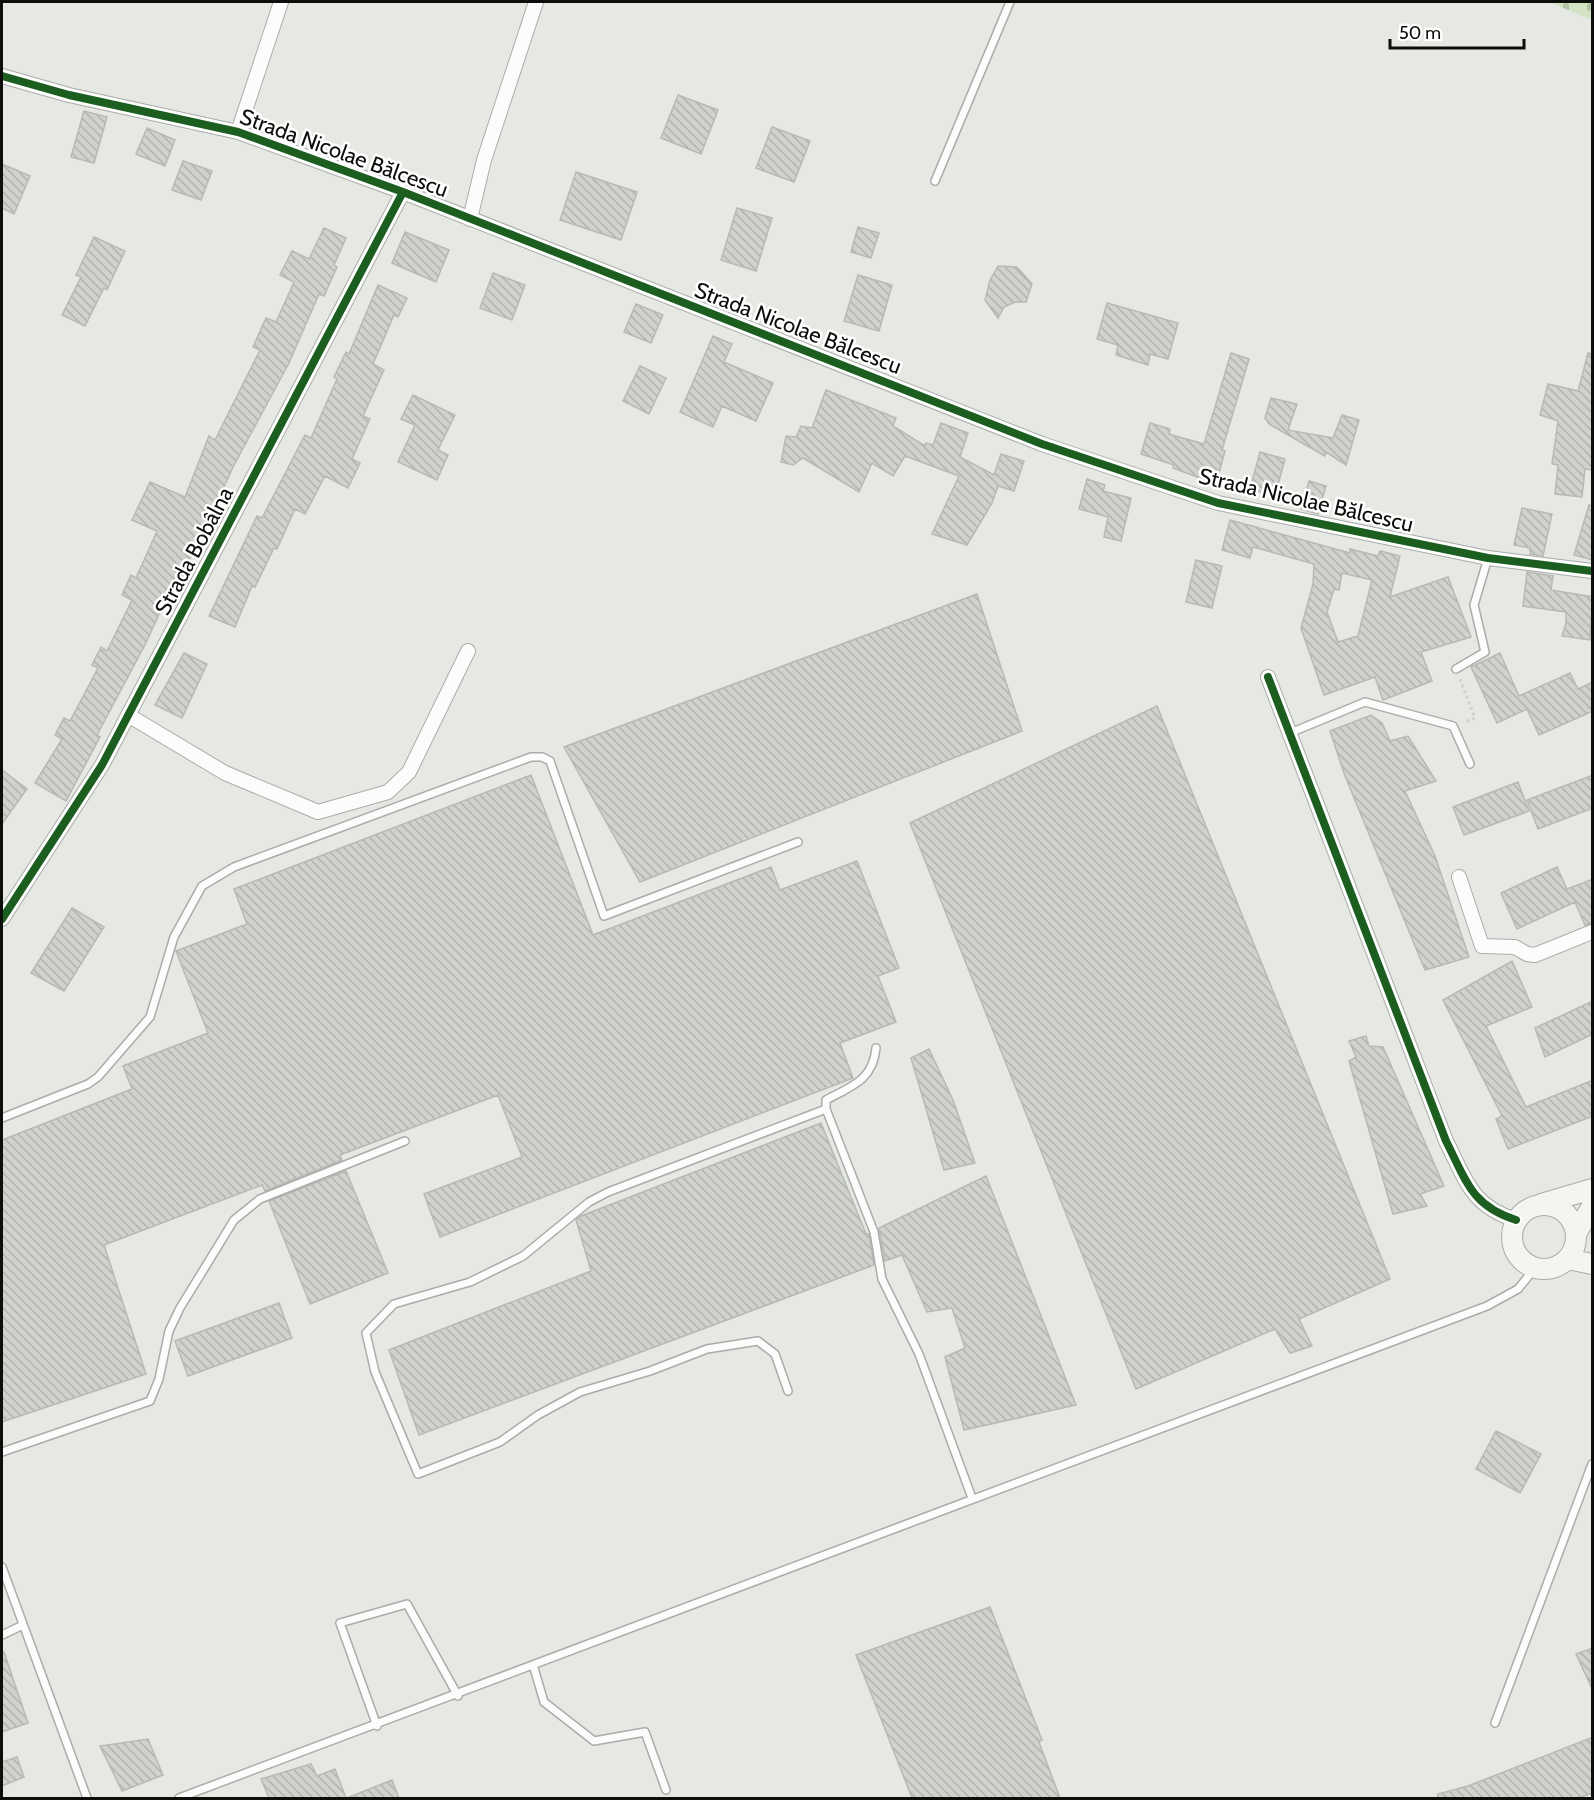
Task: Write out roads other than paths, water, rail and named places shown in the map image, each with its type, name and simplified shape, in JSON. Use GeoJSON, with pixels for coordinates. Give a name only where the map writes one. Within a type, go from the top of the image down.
{"type":"FeatureCollection","features":[{"type":"Feature","properties":{"kind":"main road"},"geometry":{"type":"LineString","coordinates":[[1593,1189],[1541,1204],[1523,1212],[1516,1220],[1512,1239],[1514,1249],[1526,1264],[1535,1268],[1553,1268],[1568,1258],[1582,1239],[1593,1206]]}},
{"type":"Feature","properties":{"kind":"main road"},"geometry":{"type":"LineString","coordinates":[[1541,1204],[1551,1205],[1569,1216],[1582,1239]]}},
{"type":"Feature","properties":{"kind":"main road"},"geometry":{"type":"LineString","coordinates":[[1568,1258],[1593,1264]]}},
{"type":"Feature","properties":{"kind":"street"},"geometry":{"type":"LineString","coordinates":[[238,132],[281,2]]}},
{"type":"Feature","properties":{"kind":"street"},"geometry":{"type":"LineString","coordinates":[[470,219],[484,160],[536,2]]}},
{"type":"Feature","properties":{"kind":"street","name":"Strada Nicolae Bălcescu"},"geometry":{"type":"LineString","coordinates":[[2,76],[69,94],[238,132],[403,192],[1042,444],[1218,503],[1488,558],[1593,571]]}},
{"type":"Feature","properties":{"kind":"street","name":"Strada Bobâlna"},"geometry":{"type":"LineString","coordinates":[[2,919],[102,765],[403,192]]}},
{"type":"Feature","properties":{"kind":"street"},"geometry":{"type":"LineString","coordinates":[[128,715],[225,773],[318,812],[388,792],[410,772],[468,651]]}},
{"type":"Feature","properties":{"kind":"street"},"geometry":{"type":"LineString","coordinates":[[1268,677],[1446,1140],[1474,1195],[1494,1213],[1516,1220]]}},
{"type":"Feature","properties":{"kind":"street"},"geometry":{"type":"LineString","coordinates":[[1460,877],[1482,946],[1488,948],[1515,947],[1527,954],[1535,955],[1593,932]]}},
{"type":"Feature","properties":{"kind":"lane"},"geometry":{"type":"LineString","coordinates":[[935,181],[1010,2]]}},
{"type":"Feature","properties":{"kind":"lane"},"geometry":{"type":"LineString","coordinates":[[1456,669],[1485,652],[1474,605],[1488,558]]}},
{"type":"Feature","properties":{"kind":"lane"},"geometry":{"type":"LineString","coordinates":[[1290,733],[1365,702],[1453,726],[1470,764]]}},
{"type":"Feature","properties":{"kind":"lane"},"geometry":{"type":"LineString","coordinates":[[2,1118],[88,1084],[98,1077],[150,1017],[174,937],[202,886],[213,878],[234,867],[531,757],[542,757],[550,761],[604,916],[798,842]]}},
{"type":"Feature","properties":{"kind":"lane"},"geometry":{"type":"LineString","coordinates":[[876,1048],[874,1065],[861,1081],[826,1100],[826,1109],[874,1232],[882,1279],[919,1354],[972,1498]]}},
{"type":"Feature","properties":{"kind":"lane"},"geometry":{"type":"LineString","coordinates":[[788,1391],[775,1354],[758,1341],[707,1349],[650,1371],[579,1392],[538,1415],[500,1442],[418,1474],[375,1372],[366,1333],[394,1304],[470,1282],[523,1256],[589,1202],[608,1192],[826,1109]]}},
{"type":"Feature","properties":{"kind":"lane"},"geometry":{"type":"LineString","coordinates":[[2,1452],[150,1401],[158,1385],[169,1331],[234,1220],[260,1199],[405,1141]]}},
{"type":"Feature","properties":{"kind":"lane"},"geometry":{"type":"LineString","coordinates":[[179,1798],[534,1668],[972,1498],[1487,1306],[1518,1289],[1535,1268]]}},
{"type":"Feature","properties":{"kind":"lane"},"geometry":{"type":"LineString","coordinates":[[1495,1723],[1593,1464]]}},
{"type":"Feature","properties":{"kind":"lane"},"geometry":{"type":"LineString","coordinates":[[2,1567],[87,1798]]}},
{"type":"Feature","properties":{"kind":"lane"},"geometry":{"type":"LineString","coordinates":[[377,1726],[340,1623],[408,1604],[458,1696]]}},
{"type":"Feature","properties":{"kind":"lane"},"geometry":{"type":"LineString","coordinates":[[2,1635],[23,1625]]}},
{"type":"Feature","properties":{"kind":"lane"},"geometry":{"type":"LineString","coordinates":[[534,1668],[544,1702],[594,1741],[645,1732],[666,1790]]}}]}
